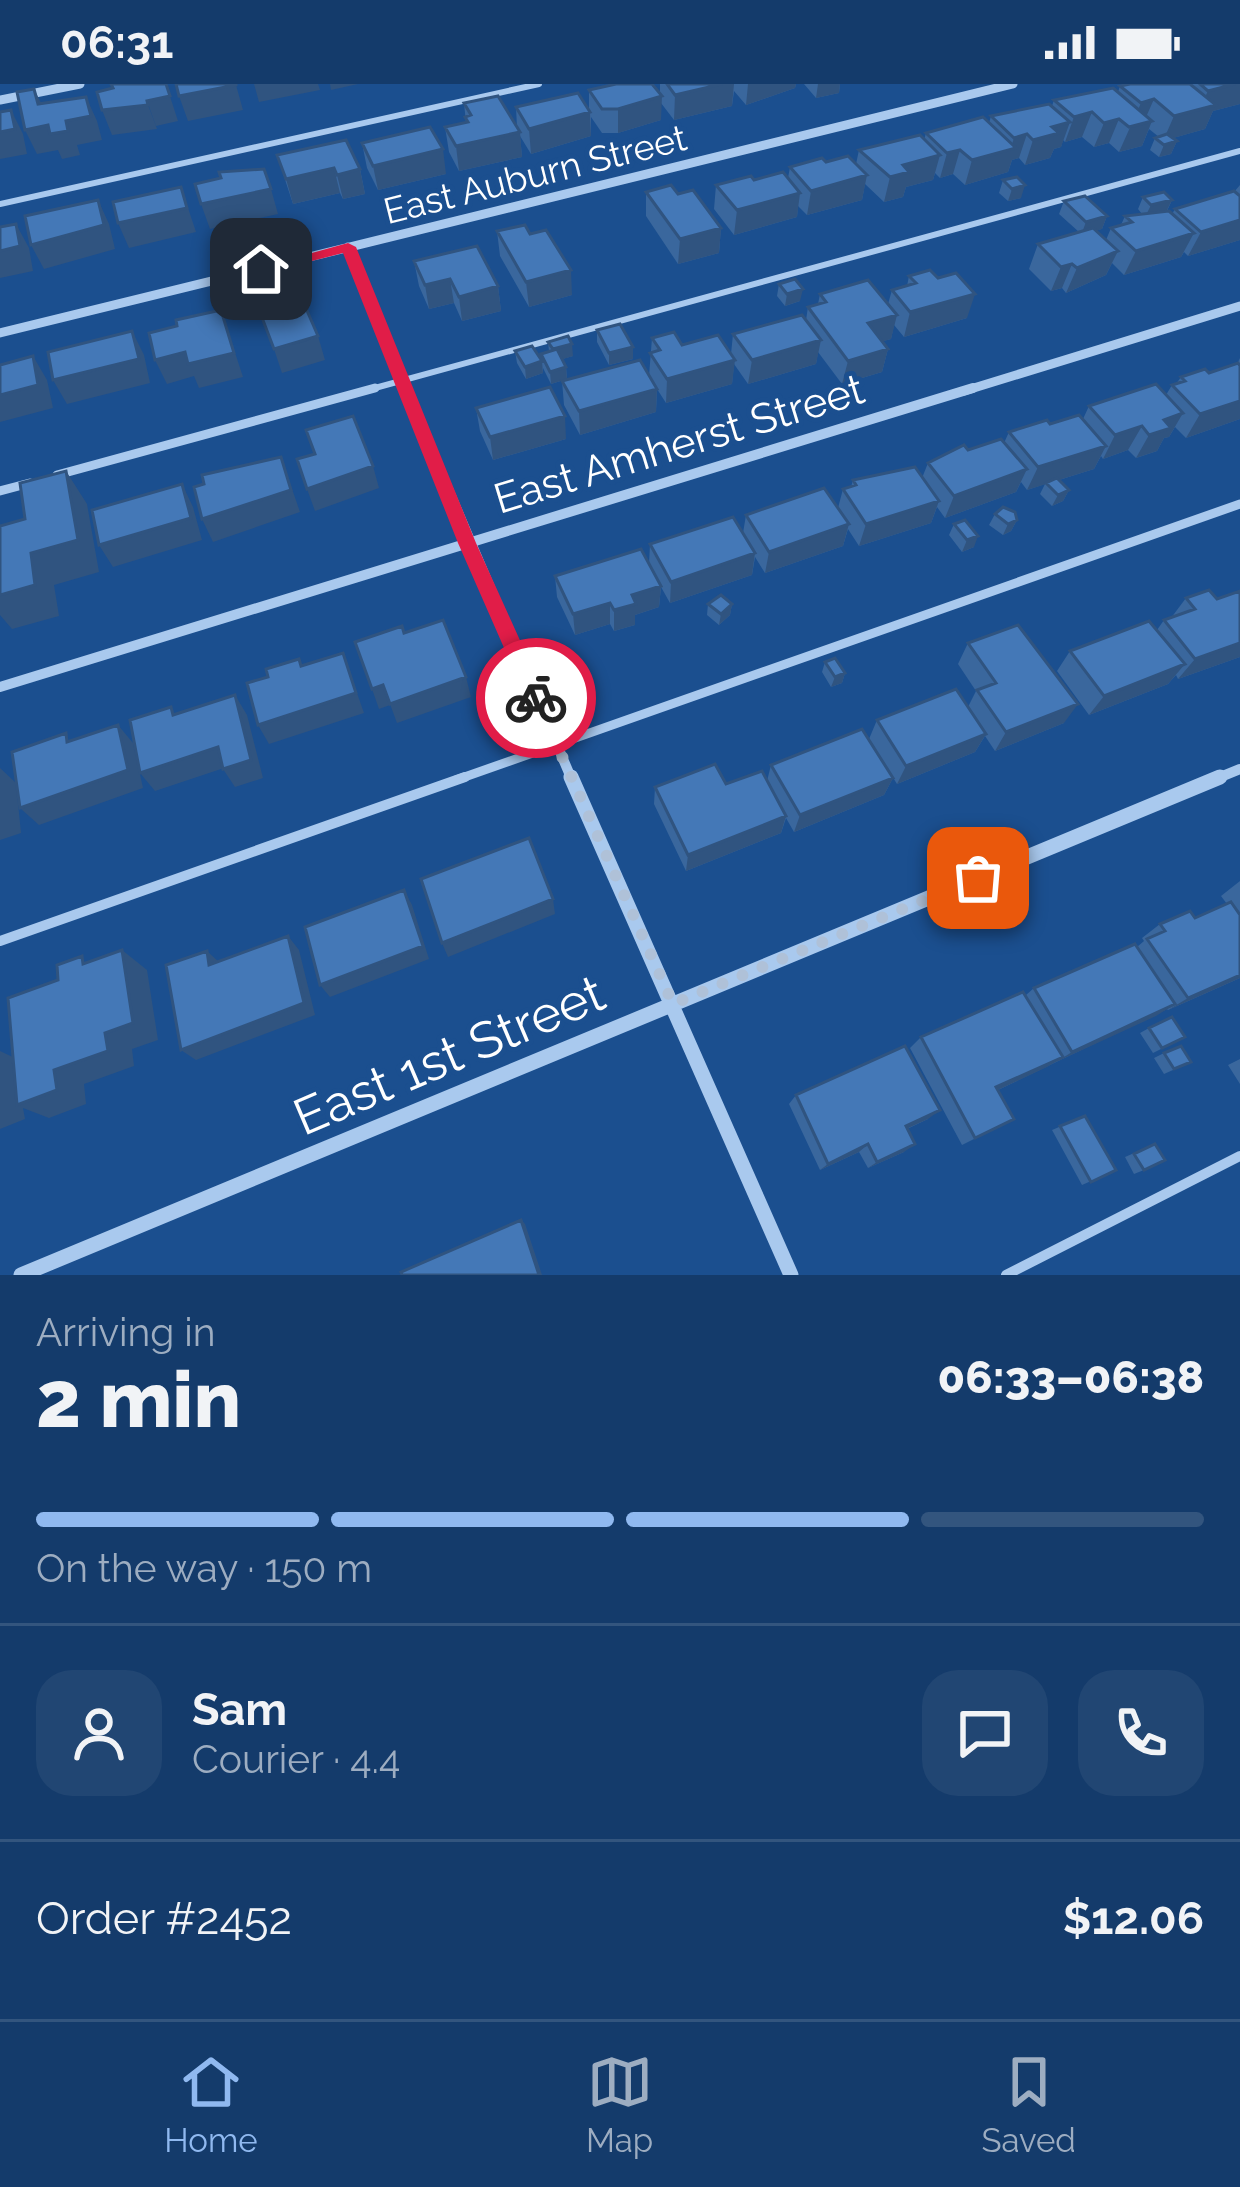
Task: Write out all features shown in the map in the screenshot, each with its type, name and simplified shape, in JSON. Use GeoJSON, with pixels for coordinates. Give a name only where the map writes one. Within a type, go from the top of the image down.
{"type":"FeatureCollection","features":[{"type":"Feature","properties":{"kind":"street"},"geometry":{"type":"LineString","coordinates":[[0,100],[80,84]]}},
{"type":"Feature","properties":{"kind":"street","name":"East Auburn Street"},"geometry":{"type":"LineString","coordinates":[[0,333],[1012,84]]}},
{"type":"Feature","properties":{"kind":"street"},"geometry":{"type":"LineString","coordinates":[[348,247],[467,543],[790,1275]]}},
{"type":"Feature","properties":{"kind":"street","name":"East Amherst Street"},"geometry":{"type":"LineString","coordinates":[[0,687],[1240,306]]}},
{"type":"Feature","properties":{"kind":"street","name":"East 1st Street"},"geometry":{"type":"LineString","coordinates":[[21,1275],[1240,769]]}},
{"type":"Feature","properties":{"kind":"lane"},"geometry":{"type":"LineString","coordinates":[[0,204],[539,84]]}},
{"type":"Feature","properties":{"kind":"lane"},"geometry":{"type":"LineString","coordinates":[[0,491],[1240,151]]}},
{"type":"Feature","properties":{"kind":"lane"},"geometry":{"type":"LineString","coordinates":[[0,941],[1240,504]]}},
{"type":"Feature","properties":{"kind":"lane"},"geometry":{"type":"LineString","coordinates":[[1006,1275],[1240,1156]]}},
{"type":"Feature","properties":{"kind":"building"},"geometry":{"type":"Polygon","coordinates":[[[111,84],[166,84],[170,96],[147,101],[148,105],[102,110],[97,92],[113,88],[111,84]]]}},
{"type":"Feature","properties":{"kind":"building"},"geometry":{"type":"Polygon","coordinates":[[[176,84],[236,84],[236,85],[179,96],[176,84]]]}},
{"type":"Feature","properties":{"kind":"building"},"geometry":{"type":"Polygon","coordinates":[[[652,84],[662,96],[602,109],[589,90],[652,84]]]}},
{"type":"Feature","properties":{"kind":"building"},"geometry":{"type":"Polygon","coordinates":[[[667,84],[722,84],[675,95],[667,84]]]}},
{"type":"Feature","properties":{"kind":"building"},"geometry":{"type":"Polygon","coordinates":[[[1190,84],[1216,105],[1174,116],[1154,99],[1141,103],[1120,86],[1190,84]]]}},
{"type":"Feature","properties":{"kind":"building"},"geometry":{"type":"Polygon","coordinates":[[[1200,84],[1235,84],[1208,91],[1200,84]]]}},
{"type":"Feature","properties":{"kind":"building"},"geometry":{"type":"Polygon","coordinates":[[[1113,88],[1152,121],[1129,127],[1119,119],[1104,123],[1092,112],[1074,117],[1054,100],[1113,88]]]}},
{"type":"Feature","properties":{"kind":"building"},"geometry":{"type":"Polygon","coordinates":[[[34,89],[38,104],[86,97],[91,116],[66,121],[68,131],[50,134],[48,125],[25,130],[17,92],[34,89]]]}},
{"type":"Feature","properties":{"kind":"building"},"geometry":{"type":"Polygon","coordinates":[[[578,93],[590,112],[529,129],[516,107],[578,93]]]}},
{"type":"Feature","properties":{"kind":"building"},"geometry":{"type":"Polygon","coordinates":[[[498,96],[520,132],[456,146],[445,127],[468,122],[465,117],[471,115],[464,103],[498,96]]]}},
{"type":"Feature","properties":{"kind":"building"},"geometry":{"type":"Polygon","coordinates":[[[1049,104],[1070,122],[1052,127],[1059,133],[1033,140],[1027,134],[1014,138],[991,116],[1049,104]]]}},
{"type":"Feature","properties":{"kind":"building"},"geometry":{"type":"Polygon","coordinates":[[[11,110],[15,129],[0,132],[0,112],[11,110]]]}},
{"type":"Feature","properties":{"kind":"building"},"geometry":{"type":"Polygon","coordinates":[[[983,117],[1016,148],[972,160],[960,150],[947,153],[926,133],[983,117]]]}},
{"type":"Feature","properties":{"kind":"building"},"geometry":{"type":"Polygon","coordinates":[[[430,127],[443,149],[373,166],[362,143],[430,127]]]}},
{"type":"Feature","properties":{"kind":"building"},"geometry":{"type":"Polygon","coordinates":[[[1167,134],[1177,141],[1164,145],[1155,138],[1167,134]]]}},
{"type":"Feature","properties":{"kind":"building"},"geometry":{"type":"Polygon","coordinates":[[[920,135],[940,155],[903,165],[909,172],[890,177],[859,150],[920,135]]]}},
{"type":"Feature","properties":{"kind":"building"},"geometry":{"type":"Polygon","coordinates":[[[346,140],[360,169],[337,175],[334,168],[286,179],[277,155],[346,140]]]}},
{"type":"Feature","properties":{"kind":"building"},"geometry":{"type":"Polygon","coordinates":[[[848,156],[867,175],[811,191],[790,167],[822,158],[826,162],[848,156]]]}},
{"type":"Feature","properties":{"kind":"building"},"geometry":{"type":"Polygon","coordinates":[[[264,169],[271,189],[201,204],[195,184],[221,178],[219,172],[264,169]]]}},
{"type":"Feature","properties":{"kind":"building"},"geometry":{"type":"Polygon","coordinates":[[[783,172],[800,193],[737,210],[716,185],[751,176],[754,180],[783,172]]]}},
{"type":"Feature","properties":{"kind":"building"},"geometry":{"type":"Polygon","coordinates":[[[1017,177],[1025,185],[1012,189],[1003,180],[1017,177]]]}},
{"type":"Feature","properties":{"kind":"building"},"geometry":{"type":"Polygon","coordinates":[[[671,185],[678,194],[693,190],[721,228],[680,239],[646,192],[671,185]]]}},
{"type":"Feature","properties":{"kind":"building"},"geometry":{"type":"Polygon","coordinates":[[[181,187],[187,208],[118,223],[113,202],[181,187]]]}},
{"type":"Feature","properties":{"kind":"building"},"geometry":{"type":"Polygon","coordinates":[[[1234,191],[1240,196],[1240,220],[1201,232],[1175,209],[1234,191]]]}},
{"type":"Feature","properties":{"kind":"building"},"geometry":{"type":"Polygon","coordinates":[[[1164,192],[1172,200],[1151,205],[1143,197],[1164,192]]]}},
{"type":"Feature","properties":{"kind":"building"},"geometry":{"type":"Polygon","coordinates":[[[1085,196],[1107,216],[1086,222],[1064,201],[1085,196]]]}},
{"type":"Feature","properties":{"kind":"building"},"geometry":{"type":"Polygon","coordinates":[[[98,200],[104,225],[31,245],[25,216],[98,200]]]}},
{"type":"Feature","properties":{"kind":"building"},"geometry":{"type":"Polygon","coordinates":[[[1169,211],[1194,233],[1136,251],[1111,228],[1132,222],[1125,216],[1169,211]]]}},
{"type":"Feature","properties":{"kind":"building"},"geometry":{"type":"Polygon","coordinates":[[[16,224],[20,246],[0,251],[0,227],[16,224]]]}},
{"type":"Feature","properties":{"kind":"building"},"geometry":{"type":"Polygon","coordinates":[[[525,225],[530,234],[546,230],[571,270],[526,282],[497,231],[525,225]]]}},
{"type":"Feature","properties":{"kind":"building"},"geometry":{"type":"Polygon","coordinates":[[[1093,228],[1118,251],[1077,268],[1072,264],[1061,267],[1038,244],[1093,228]]]}},
{"type":"Feature","properties":{"kind":"building"},"geometry":{"type":"Polygon","coordinates":[[[477,246],[498,286],[459,297],[450,279],[425,285],[414,261],[477,246]]]}},
{"type":"Feature","properties":{"kind":"building"},"geometry":{"type":"Polygon","coordinates":[[[930,270],[938,278],[956,273],[975,294],[910,312],[892,290],[916,283],[909,276],[930,270]]]}},
{"type":"Feature","properties":{"kind":"building"},"geometry":{"type":"Polygon","coordinates":[[[795,279],[803,289],[787,294],[779,284],[795,279]]]}},
{"type":"Feature","properties":{"kind":"building"},"geometry":{"type":"Polygon","coordinates":[[[868,280],[897,315],[868,323],[888,349],[848,361],[808,307],[826,302],[820,294],[868,280]]]}},
{"type":"Feature","properties":{"kind":"building"},"geometry":{"type":"Polygon","coordinates":[[[295,283],[318,336],[274,349],[253,294],[295,283]]]}},
{"type":"Feature","properties":{"kind":"building"},"geometry":{"type":"Polygon","coordinates":[[[221,310],[234,353],[188,364],[185,352],[155,360],[149,333],[177,326],[176,320],[221,310]]]}},
{"type":"Feature","properties":{"kind":"building"},"geometry":{"type":"Polygon","coordinates":[[[802,315],[821,340],[752,360],[733,334],[802,315]]]}},
{"type":"Feature","properties":{"kind":"building"},"geometry":{"type":"Polygon","coordinates":[[[620,324],[633,347],[609,353],[597,330],[620,324]]]}},
{"type":"Feature","properties":{"kind":"building"},"geometry":{"type":"Polygon","coordinates":[[[132,331],[139,359],[53,380],[48,352],[132,331]]]}},
{"type":"Feature","properties":{"kind":"building"},"geometry":{"type":"Polygon","coordinates":[[[674,332],[682,345],[718,335],[735,360],[667,379],[650,353],[660,350],[652,338],[674,332]]]}},
{"type":"Feature","properties":{"kind":"building"},"geometry":{"type":"Polygon","coordinates":[[[568,336],[572,344],[553,349],[548,342],[568,336]]]}},
{"type":"Feature","properties":{"kind":"building"},"geometry":{"type":"Polygon","coordinates":[[[532,346],[542,361],[525,367],[515,351],[532,346]]]}},
{"type":"Feature","properties":{"kind":"building"},"geometry":{"type":"Polygon","coordinates":[[[557,349],[566,367],[550,372],[541,354],[557,349]]]}},
{"type":"Feature","properties":{"kind":"building"},"geometry":{"type":"Polygon","coordinates":[[[33,356],[38,385],[0,395],[0,365],[33,356]]]}},
{"type":"Feature","properties":{"kind":"building"},"geometry":{"type":"Polygon","coordinates":[[[640,360],[657,389],[579,411],[562,381],[640,360]]]}},
{"type":"Feature","properties":{"kind":"building"},"geometry":{"type":"Polygon","coordinates":[[[1238,363],[1240,401],[1200,414],[1172,385],[1205,369],[1209,373],[1238,363]]]}},
{"type":"Feature","properties":{"kind":"building"},"geometry":{"type":"Polygon","coordinates":[[[1156,384],[1183,413],[1164,420],[1171,428],[1149,435],[1142,426],[1115,435],[1089,406],[1156,384]]]}},
{"type":"Feature","properties":{"kind":"building"},"geometry":{"type":"Polygon","coordinates":[[[550,387],[565,416],[490,437],[476,408],[550,387]]]}},
{"type":"Feature","properties":{"kind":"building"},"geometry":{"type":"Polygon","coordinates":[[[1079,415],[1106,446],[1038,467],[1009,432],[1047,420],[1050,424],[1079,415]]]}},
{"type":"Feature","properties":{"kind":"building"},"geometry":{"type":"Polygon","coordinates":[[[353,416],[373,466],[307,489],[297,459],[315,454],[306,430],[353,416]]]}},
{"type":"Feature","properties":{"kind":"building"},"geometry":{"type":"Polygon","coordinates":[[[1001,439],[1027,469],[954,496],[928,463],[964,445],[968,450],[1001,439]]]}},
{"type":"Feature","properties":{"kind":"building"},"geometry":{"type":"Polygon","coordinates":[[[281,457],[291,490],[202,519],[194,487],[204,484],[202,475],[281,457]]]}},
{"type":"Feature","properties":{"kind":"building"},"geometry":{"type":"Polygon","coordinates":[[[915,467],[939,501],[866,524],[843,489],[856,485],[853,480],[915,467]]]}},
{"type":"Feature","properties":{"kind":"building"},"geometry":{"type":"Polygon","coordinates":[[[66,471],[78,540],[31,553],[35,585],[0,595],[0,526],[25,519],[20,483],[66,471]]]}},
{"type":"Feature","properties":{"kind":"building"},"geometry":{"type":"Polygon","coordinates":[[[1057,478],[1069,490],[1058,495],[1046,483],[1057,478]]]}},
{"type":"Feature","properties":{"kind":"building"},"geometry":{"type":"Polygon","coordinates":[[[182,484],[191,518],[99,545],[92,510],[182,484]]]}},
{"type":"Feature","properties":{"kind":"building"},"geometry":{"type":"Polygon","coordinates":[[[824,488],[849,524],[769,552],[746,515],[824,488]]]}},
{"type":"Feature","properties":{"kind":"building"},"geometry":{"type":"Polygon","coordinates":[[[1003,507],[1015,512],[1017,520],[1008,524],[995,514],[1003,507]]]}},
{"type":"Feature","properties":{"kind":"building"},"geometry":{"type":"Polygon","coordinates":[[[733,517],[755,553],[671,582],[650,544],[733,517]]]}},
{"type":"Feature","properties":{"kind":"building"},"geometry":{"type":"Polygon","coordinates":[[[965,520],[978,536],[967,540],[954,524],[965,520]]]}},
{"type":"Feature","properties":{"kind":"building"},"geometry":{"type":"Polygon","coordinates":[[[641,549],[661,586],[632,595],[636,604],[614,610],[610,603],[573,614],[555,576],[641,549]]]}},
{"type":"Feature","properties":{"kind":"building"},"geometry":{"type":"Polygon","coordinates":[[[1209,590],[1217,599],[1240,591],[1240,643],[1195,659],[1164,620],[1195,609],[1186,598],[1209,590]]]}},
{"type":"Feature","properties":{"kind":"building"},"geometry":{"type":"Polygon","coordinates":[[[721,595],[732,604],[721,614],[708,604],[721,595]]]}},
{"type":"Feature","properties":{"kind":"building"},"geometry":{"type":"Polygon","coordinates":[[[443,620],[466,677],[390,704],[383,685],[372,689],[355,642],[402,626],[404,633],[443,620]]]}},
{"type":"Feature","properties":{"kind":"building"},"geometry":{"type":"Polygon","coordinates":[[[1149,621],[1185,664],[1104,696],[1070,651],[1149,621]]]}},
{"type":"Feature","properties":{"kind":"building"},"geometry":{"type":"Polygon","coordinates":[[[1018,625],[1078,704],[1006,732],[977,690],[996,683],[968,643],[1018,625]]]}},
{"type":"Feature","properties":{"kind":"building"},"geometry":{"type":"Polygon","coordinates":[[[343,653],[356,693],[258,725],[247,683],[268,677],[266,669],[299,659],[301,666],[343,653]]]}},
{"type":"Feature","properties":{"kind":"building"},"geometry":{"type":"Polygon","coordinates":[[[835,658],[845,673],[835,677],[825,662],[835,658]]]}},
{"type":"Feature","properties":{"kind":"building"},"geometry":{"type":"Polygon","coordinates":[[[956,689],[986,734],[906,766],[877,720],[956,689]]]}},
{"type":"Feature","properties":{"kind":"building"},"geometry":{"type":"Polygon","coordinates":[[[235,695],[251,760],[223,769],[218,747],[140,773],[130,720],[171,707],[173,715],[235,695]]]}},
{"type":"Feature","properties":{"kind":"building"},"geometry":{"type":"Polygon","coordinates":[[[118,725],[128,770],[20,808],[12,752],[66,733],[67,742],[118,725]]]}},
{"type":"Feature","properties":{"kind":"building"},"geometry":{"type":"Polygon","coordinates":[[[862,729],[893,778],[800,815],[771,765],[862,729]]]}},
{"type":"Feature","properties":{"kind":"building"},"geometry":{"type":"Polygon","coordinates":[[[715,764],[726,784],[762,771],[786,816],[688,855],[655,787],[715,764]]]}},
{"type":"Feature","properties":{"kind":"building"},"geometry":{"type":"Polygon","coordinates":[[[529,838],[553,899],[442,943],[421,879],[529,838]]]}},
{"type":"Feature","properties":{"kind":"building"},"geometry":{"type":"Polygon","coordinates":[[[404,890],[423,946],[320,985],[305,927],[404,890]]]}},
{"type":"Feature","properties":{"kind":"building"},"geometry":{"type":"Polygon","coordinates":[[[1231,902],[1240,915],[1240,975],[1188,998],[1147,939],[1165,931],[1160,924],[1190,911],[1195,918],[1231,902]]]}},
{"type":"Feature","properties":{"kind":"building"},"geometry":{"type":"Polygon","coordinates":[[[288,936],[304,1003],[181,1050],[166,965],[207,951],[209,965],[288,936]]]}},
{"type":"Feature","properties":{"kind":"building"},"geometry":{"type":"Polygon","coordinates":[[[1135,944],[1175,1004],[1072,1052],[1034,988],[1135,944]]]}},
{"type":"Feature","properties":{"kind":"building"},"geometry":{"type":"Polygon","coordinates":[[[122,950],[133,1023],[105,1033],[108,1051],[54,1070],[57,1090],[17,1105],[8,998],[58,980],[57,965],[82,956],[83,964],[122,950]]]}},
{"type":"Feature","properties":{"kind":"building"},"geometry":{"type":"Polygon","coordinates":[[[1023,992],[1063,1057],[996,1087],[1014,1119],[975,1138],[921,1037],[1023,992]]]}},
{"type":"Feature","properties":{"kind":"building"},"geometry":{"type":"Polygon","coordinates":[[[1172,1017],[1185,1037],[1162,1048],[1149,1028],[1172,1017]]]}},
{"type":"Feature","properties":{"kind":"building"},"geometry":{"type":"Polygon","coordinates":[[[905,1046],[940,1110],[906,1126],[915,1144],[877,1162],[868,1144],[828,1164],[796,1095],[905,1046]]]}},
{"type":"Feature","properties":{"kind":"building"},"geometry":{"type":"Polygon","coordinates":[[[1181,1046],[1191,1062],[1174,1069],[1164,1053],[1181,1046]]]}},
{"type":"Feature","properties":{"kind":"building"},"geometry":{"type":"Polygon","coordinates":[[[1085,1116],[1116,1170],[1091,1182],[1060,1126],[1085,1116]]]}},
{"type":"Feature","properties":{"kind":"building"},"geometry":{"type":"Polygon","coordinates":[[[1155,1144],[1165,1160],[1144,1170],[1134,1154],[1155,1144]]]}},
{"type":"Feature","properties":{"kind":"building"},"geometry":{"type":"Polygon","coordinates":[[[521,1220],[539,1275],[402,1275],[401,1272],[521,1220]]]}},
{"type":"Feature","properties":{"kind":"way so far"},"geometry":{"type":"LineString","coordinates":[[536,698],[673,1004],[978,878]]}},
{"type":"Feature","properties":{"kind":"route"},"geometry":{"type":"LineString","coordinates":[[261,269],[348,247],[467,543],[536,698]]}}]}
